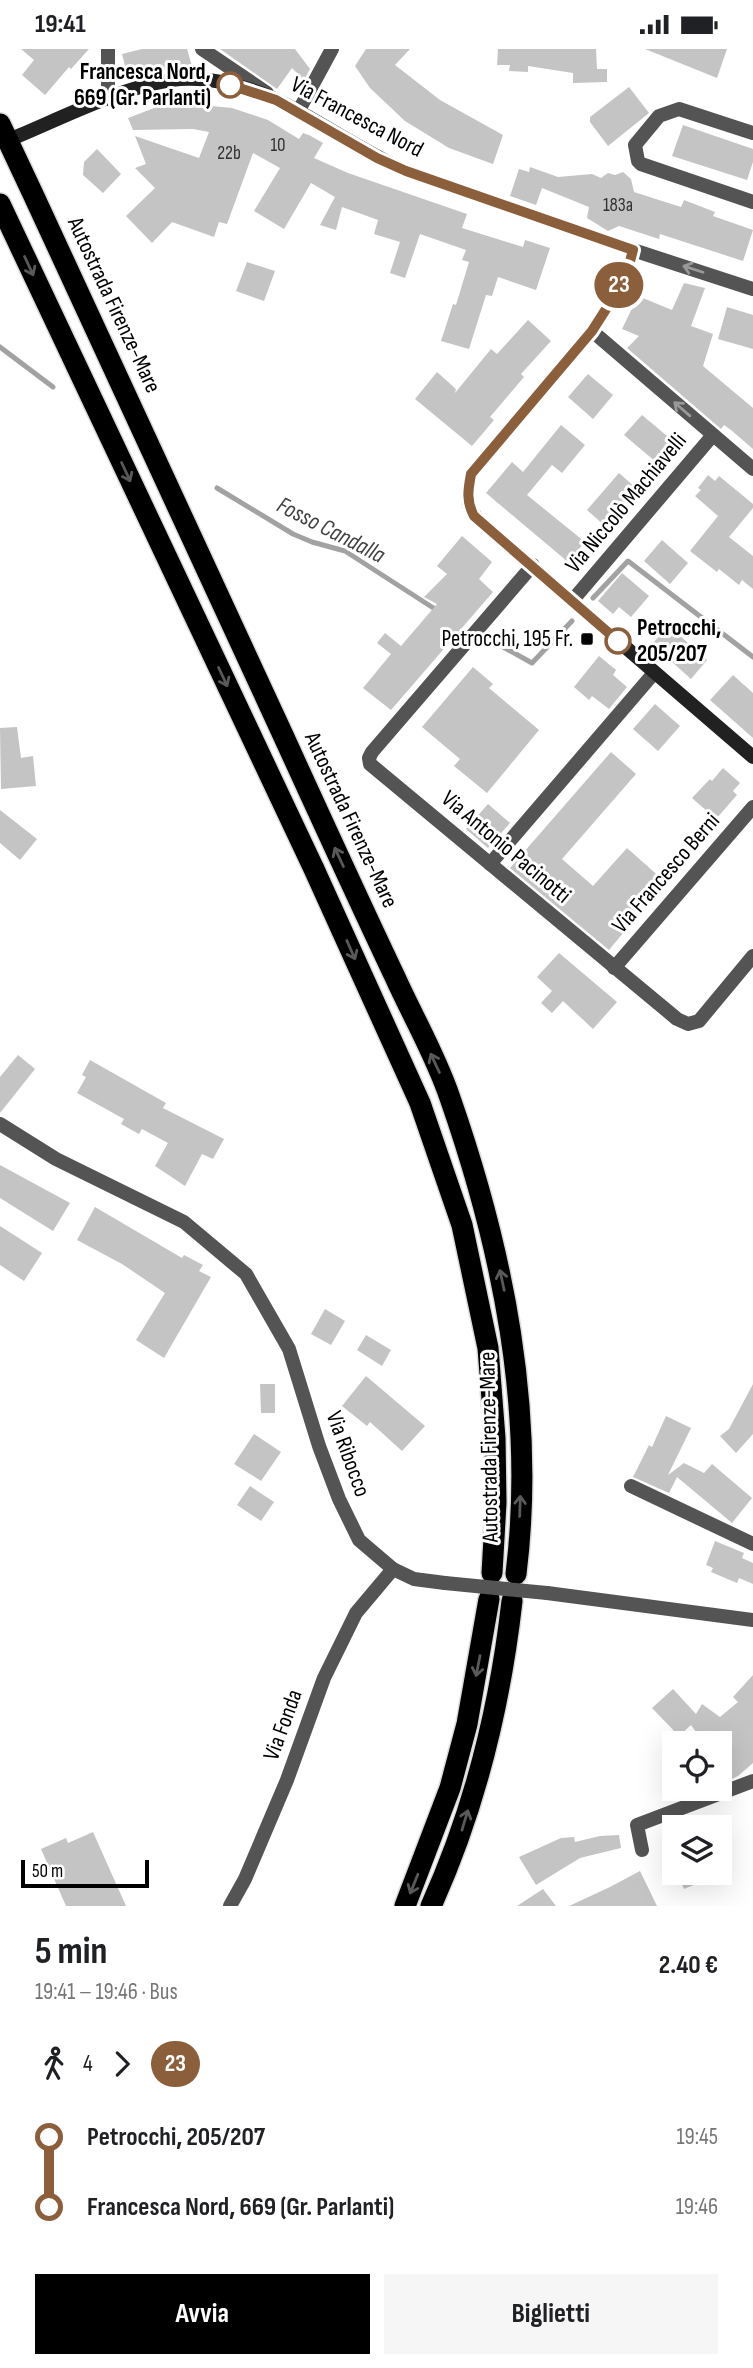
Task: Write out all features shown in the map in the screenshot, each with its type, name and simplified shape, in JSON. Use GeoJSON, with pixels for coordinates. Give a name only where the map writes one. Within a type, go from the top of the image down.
{"type":"FeatureCollection","features":[{"type":"Feature","properties":{"kind":"highway","name":"Autostrada Firenze-Mare"},"geometry":{"type":"LineString","coordinates":[[9,130],[449,1094],[489,1221],[503,1281],[513,1346],[521,1479],[516,1574]]}},
{"type":"Feature","properties":{"kind":"highway","name":"Autostrada Firenze-Mare"},"geometry":{"type":"LineString","coordinates":[[0,204],[314,869],[420,1103],[462,1225],[488,1348],[495,1438],[496,1503],[492,1573]]}},
{"type":"Feature","properties":{"kind":"highway"},"geometry":{"type":"LineString","coordinates":[[405,1906],[454,1775],[467,1724],[489,1599]]}},
{"type":"Feature","properties":{"kind":"highway"},"geometry":{"type":"LineString","coordinates":[[431,1906],[460,1837],[486,1751],[505,1664],[512,1601]]}},
{"type":"Feature","properties":{"kind":"main road","name":"Via Francesca Nord"},"geometry":{"type":"LineString","coordinates":[[9,130],[145,86],[181,79],[230,85],[276,100],[377,158],[406,171],[633,250]]}},
{"type":"Feature","properties":{"kind":"main road"},"geometry":{"type":"LineString","coordinates":[[633,250],[629,265],[592,331],[471,474],[467,492],[468,505],[474,516],[753,757]]}},
{"type":"Feature","properties":{"kind":"street"},"geometry":{"type":"LineString","coordinates":[[108,49],[108,99]]}},
{"type":"Feature","properties":{"kind":"street"},"geometry":{"type":"LineString","coordinates":[[202,49],[276,100]]}},
{"type":"Feature","properties":{"kind":"street"},"geometry":{"type":"LineString","coordinates":[[298,111],[332,49]]}},
{"type":"Feature","properties":{"kind":"street"},"geometry":{"type":"LineString","coordinates":[[753,133],[679,109],[659,116],[635,145],[641,164],[753,202]]}},
{"type":"Feature","properties":{"kind":"street","name":"Via Francesca Nord"},"geometry":{"type":"LineString","coordinates":[[633,250],[753,289]]}},
{"type":"Feature","properties":{"kind":"street"},"geometry":{"type":"LineString","coordinates":[[592,331],[753,469]]}},
{"type":"Feature","properties":{"kind":"street","name":"Via Niccolò Machiavelli"},"geometry":{"type":"LineString","coordinates":[[572,601],[713,435]]}},
{"type":"Feature","properties":{"kind":"street","name":"Via Antonio Pacinotti"},"geometry":{"type":"LineString","coordinates":[[533,565],[372,752],[369,761],[677,1019],[688,1024],[699,1021],[753,955]]}},
{"type":"Feature","properties":{"kind":"street"},"geometry":{"type":"LineString","coordinates":[[491,864],[654,673]]}},
{"type":"Feature","properties":{"kind":"street","name":"Via Francesco Berni"},"geometry":{"type":"LineString","coordinates":[[614,968],[753,807]]}},
{"type":"Feature","properties":{"kind":"street","name":"Via Ribocco"},"geometry":{"type":"LineString","coordinates":[[0,1124],[56,1159],[184,1222],[246,1274],[289,1349],[319,1446],[349,1521],[366,1548],[393,1569],[414,1579],[753,1620]]}},
{"type":"Feature","properties":{"kind":"street"},"geometry":{"type":"LineString","coordinates":[[631,1486],[753,1544]]}},
{"type":"Feature","properties":{"kind":"street","name":"Via Fonda"},"geometry":{"type":"LineString","coordinates":[[230,1906],[245,1879],[287,1780],[324,1678],[356,1613],[393,1569]]}},
{"type":"Feature","properties":{"kind":"street"},"geometry":{"type":"LineString","coordinates":[[642,1850],[637,1825],[753,1781]]}},
{"type":"Feature","properties":{"kind":"building"},"geometry":{"type":"Polygon","coordinates":[[[21,49],[89,49],[45,95],[22,75],[34,60],[21,49]]]}},
{"type":"Feature","properties":{"kind":"building"},"geometry":{"type":"Polygon","coordinates":[[[142,49],[187,49],[192,66],[129,81],[122,54],[142,49]]]}},
{"type":"Feature","properties":{"kind":"building"},"geometry":{"type":"Polygon","coordinates":[[[220,49],[295,49],[310,69],[304,80],[292,68],[277,89],[220,49]]]}},
{"type":"Feature","properties":{"kind":"building"},"geometry":{"type":"Polygon","coordinates":[[[366,49],[410,49],[395,65],[440,100],[503,135],[493,164],[449,148],[405,121],[370,88],[355,66],[366,49]]]}},
{"type":"Feature","properties":{"kind":"building"},"geometry":{"type":"Polygon","coordinates":[[[498,49],[596,49],[597,69],[607,69],[607,82],[573,83],[573,73],[528,66],[528,72],[509,71],[510,65],[497,65],[498,49]]]}},
{"type":"Feature","properties":{"kind":"building"},"geometry":{"type":"Polygon","coordinates":[[[645,49],[727,49],[717,78],[645,49]]]}},
{"type":"Feature","properties":{"kind":"building"},"geometry":{"type":"Polygon","coordinates":[[[629,87],[649,113],[608,146],[590,122],[590,117],[629,87]]]}},
{"type":"Feature","properties":{"kind":"building"},"geometry":{"type":"Polygon","coordinates":[[[170,102],[232,108],[268,120],[299,139],[303,133],[309,135],[323,143],[314,158],[348,173],[467,214],[462,228],[523,247],[525,240],[550,248],[536,290],[498,277],[492,296],[486,295],[469,349],[441,341],[453,304],[456,305],[469,262],[462,260],[466,250],[420,234],[405,278],[390,273],[400,242],[374,234],[378,220],[342,207],[336,230],[320,225],[335,197],[311,183],[284,229],[254,211],[280,168],[253,153],[227,224],[219,222],[214,237],[172,222],[152,243],[126,216],[155,188],[135,168],[146,164],[135,136],[199,158],[209,132],[193,129],[133,130],[128,118],[170,102]]]}},
{"type":"Feature","properties":{"kind":"building"},"geometry":{"type":"Polygon","coordinates":[[[683,125],[753,149],[753,162],[747,180],[672,156],[683,125]]]}},
{"type":"Feature","properties":{"kind":"building"},"geometry":{"type":"Polygon","coordinates":[[[97,149],[121,174],[103,193],[83,175],[84,162],[97,149]]]}},
{"type":"Feature","properties":{"kind":"building"},"geometry":{"type":"Polygon","coordinates":[[[530,167],[558,177],[592,174],[601,178],[608,173],[615,175],[623,172],[631,179],[634,192],[681,207],[684,200],[715,212],[713,216],[753,230],[743,261],[660,234],[659,239],[619,226],[608,231],[587,218],[589,207],[542,188],[536,205],[510,196],[519,169],[529,172],[530,167]]]}},
{"type":"Feature","properties":{"kind":"building"},"geometry":{"type":"Polygon","coordinates":[[[247,262],[275,271],[264,301],[236,291],[247,262]]]}},
{"type":"Feature","properties":{"kind":"building"},"geometry":{"type":"Polygon","coordinates":[[[684,283],[705,288],[691,326],[713,334],[703,366],[753,408],[753,449],[724,425],[721,429],[627,348],[639,336],[622,329],[638,296],[672,310],[684,283]]]}},
{"type":"Feature","properties":{"kind":"building"},"geometry":{"type":"Polygon","coordinates":[[[727,307],[753,315],[753,349],[718,339],[727,307]]]}},
{"type":"Feature","properties":{"kind":"building"},"geometry":{"type":"Polygon","coordinates":[[[528,320],[551,341],[521,374],[524,377],[490,417],[494,420],[472,446],[415,399],[437,372],[456,389],[455,393],[491,349],[497,354],[528,320]]]}},
{"type":"Feature","properties":{"kind":"building"},"geometry":{"type":"Polygon","coordinates":[[[588,374],[613,395],[593,419],[568,397],[588,374]]]}},
{"type":"Feature","properties":{"kind":"building"},"geometry":{"type":"Polygon","coordinates":[[[642,415],[673,441],[656,462],[624,435],[642,415]]]}},
{"type":"Feature","properties":{"kind":"building"},"geometry":{"type":"Polygon","coordinates":[[[561,425],[585,445],[562,473],[552,465],[527,495],[585,542],[568,562],[486,493],[512,462],[523,472],[561,425]]]}},
{"type":"Feature","properties":{"kind":"building"},"geometry":{"type":"Polygon","coordinates":[[[619,473],[637,489],[605,526],[587,510],[619,473]]]}},
{"type":"Feature","properties":{"kind":"building"},"geometry":{"type":"Polygon","coordinates":[[[708,475],[715,481],[719,476],[753,504],[753,508],[729,537],[753,556],[753,589],[742,580],[739,585],[719,569],[717,572],[690,551],[718,516],[695,496],[708,475]]]}},
{"type":"Feature","properties":{"kind":"building"},"geometry":{"type":"Polygon","coordinates":[[[462,536],[492,562],[479,579],[493,592],[391,710],[363,688],[391,654],[377,643],[385,633],[401,646],[437,604],[424,597],[447,574],[437,566],[462,536]]]}},
{"type":"Feature","properties":{"kind":"building"},"geometry":{"type":"Polygon","coordinates":[[[662,540],[688,563],[670,584],[644,561],[662,540]]]}},
{"type":"Feature","properties":{"kind":"building"},"geometry":{"type":"Polygon","coordinates":[[[622,573],[649,596],[631,617],[619,607],[613,614],[598,601],[622,573]]]}},
{"type":"Feature","properties":{"kind":"building"},"geometry":{"type":"Polygon","coordinates":[[[669,626],[707,660],[691,679],[652,644],[669,626]]]}},
{"type":"Feature","properties":{"kind":"building"},"geometry":{"type":"Polygon","coordinates":[[[599,656],[616,670],[613,675],[627,687],[609,709],[592,696],[589,700],[574,687],[599,656]]]}},
{"type":"Feature","properties":{"kind":"building"},"geometry":{"type":"Polygon","coordinates":[[[473,667],[493,684],[489,688],[539,730],[487,793],[454,766],[460,759],[422,727],[473,667]]]}},
{"type":"Feature","properties":{"kind":"building"},"geometry":{"type":"Polygon","coordinates":[[[733,675],[753,693],[753,738],[710,700],[733,675]]]}},
{"type":"Feature","properties":{"kind":"building"},"geometry":{"type":"Polygon","coordinates":[[[655,704],[680,726],[658,751],[633,729],[655,704]]]}},
{"type":"Feature","properties":{"kind":"building"},"geometry":{"type":"Polygon","coordinates":[[[17,727],[21,758],[33,756],[36,786],[1,789],[0,728],[17,727]]]}},
{"type":"Feature","properties":{"kind":"building"},"geometry":{"type":"Polygon","coordinates":[[[611,752],[636,774],[562,859],[593,886],[627,848],[663,880],[630,918],[633,921],[609,950],[510,868],[611,752]]]}},
{"type":"Feature","properties":{"kind":"building"},"geometry":{"type":"Polygon","coordinates":[[[723,768],[740,783],[733,791],[737,795],[716,819],[692,798],[723,768]]]}},
{"type":"Feature","properties":{"kind":"building"},"geometry":{"type":"Polygon","coordinates":[[[488,804],[510,823],[488,848],[466,829],[488,804]]]}},
{"type":"Feature","properties":{"kind":"building"},"geometry":{"type":"Polygon","coordinates":[[[0,810],[37,839],[20,860],[0,843],[0,810]]]}},
{"type":"Feature","properties":{"kind":"building"},"geometry":{"type":"Polygon","coordinates":[[[559,953],[617,1002],[593,1029],[563,1001],[552,1013],[541,1003],[552,991],[537,977],[559,953]]]}},
{"type":"Feature","properties":{"kind":"building"},"geometry":{"type":"Polygon","coordinates":[[[18,1055],[35,1069],[0,1113],[0,1077],[18,1055]]]}},
{"type":"Feature","properties":{"kind":"building"},"geometry":{"type":"Polygon","coordinates":[[[90,1060],[166,1103],[163,1108],[224,1139],[213,1159],[202,1154],[185,1186],[155,1166],[168,1143],[142,1129],[139,1134],[121,1124],[124,1119],[77,1093],[86,1077],[82,1075],[90,1060]]]}},
{"type":"Feature","properties":{"kind":"building"},"geometry":{"type":"Polygon","coordinates":[[[0,1165],[70,1203],[53,1231],[0,1198],[0,1165]]]}},
{"type":"Feature","properties":{"kind":"building"},"geometry":{"type":"Polygon","coordinates":[[[95,1207],[182,1258],[184,1255],[203,1265],[199,1271],[211,1277],[164,1358],[136,1340],[165,1293],[122,1264],[77,1240],[95,1207]]]}},
{"type":"Feature","properties":{"kind":"building"},"geometry":{"type":"Polygon","coordinates":[[[0,1226],[42,1253],[24,1281],[0,1265],[0,1226]]]}},
{"type":"Feature","properties":{"kind":"building"},"geometry":{"type":"Polygon","coordinates":[[[325,1309],[345,1321],[331,1345],[311,1334],[325,1309]]]}},
{"type":"Feature","properties":{"kind":"building"},"geometry":{"type":"Polygon","coordinates":[[[366,1335],[391,1350],[382,1366],[357,1350],[366,1335]]]}},
{"type":"Feature","properties":{"kind":"building"},"geometry":{"type":"Polygon","coordinates":[[[366,1376],[425,1426],[402,1451],[370,1422],[367,1426],[342,1406],[366,1376]]]}},
{"type":"Feature","properties":{"kind":"building"},"geometry":{"type":"Polygon","coordinates":[[[260,1384],[275,1384],[275,1413],[261,1413],[260,1384]]]}},
{"type":"Feature","properties":{"kind":"building"},"geometry":{"type":"Polygon","coordinates":[[[753,1384],[753,1434],[736,1453],[720,1436],[729,1429],[753,1384]]]}},
{"type":"Feature","properties":{"kind":"building"},"geometry":{"type":"Polygon","coordinates":[[[666,1416],[691,1428],[668,1475],[684,1463],[704,1473],[712,1464],[752,1498],[732,1523],[677,1477],[669,1493],[633,1477],[649,1445],[652,1447],[666,1416]]]}},
{"type":"Feature","properties":{"kind":"building"},"geometry":{"type":"Polygon","coordinates":[[[254,1434],[281,1452],[261,1481],[234,1464],[254,1434]]]}},
{"type":"Feature","properties":{"kind":"building"},"geometry":{"type":"Polygon","coordinates":[[[250,1486],[274,1502],[261,1521],[237,1505],[250,1486]]]}},
{"type":"Feature","properties":{"kind":"building"},"geometry":{"type":"Polygon","coordinates":[[[715,1541],[744,1553],[742,1558],[753,1563],[753,1584],[739,1578],[737,1583],[711,1572],[713,1568],[706,1565],[715,1541]]]}},
{"type":"Feature","properties":{"kind":"building"},"geometry":{"type":"Polygon","coordinates":[[[753,1675],[753,1763],[732,1779],[732,1731],[695,1731],[691,1725],[684,1731],[674,1731],[652,1708],[673,1689],[696,1714],[702,1704],[720,1717],[738,1702],[733,1697],[753,1675]]]}},
{"type":"Feature","properties":{"kind":"building"},"geometry":{"type":"Polygon","coordinates":[[[93,1832],[126,1906],[66,1906],[41,1849],[66,1838],[68,1843],[93,1832]]]}},
{"type":"Feature","properties":{"kind":"building"},"geometry":{"type":"Polygon","coordinates":[[[619,1835],[621,1848],[580,1858],[536,1885],[519,1857],[561,1838],[574,1837],[575,1842],[619,1835]]]}},
{"type":"Feature","properties":{"kind":"building"},"geometry":{"type":"Polygon","coordinates":[[[640,1871],[657,1906],[569,1906],[610,1887],[640,1871]]]}},
{"type":"Feature","properties":{"kind":"building"},"geometry":{"type":"Polygon","coordinates":[[[543,1889],[556,1906],[517,1906],[543,1889]]]}},
{"type":"Feature","properties":{"kind":"waterway","name":"Fosso Candalla"},"geometry":{"type":"LineString","coordinates":[[0,347],[53,387]]}},
{"type":"Feature","properties":{"kind":"waterway","name":"Fosso Candalla"},"geometry":{"type":"LineString","coordinates":[[217,488],[293,534],[345,551],[438,611]]}},
{"type":"Feature","properties":{"kind":"waterway","name":"Fosso Candalla"},"geometry":{"type":"LineString","coordinates":[[593,598],[628,561],[753,657]]}},
{"type":"Feature","properties":{"kind":"waterway","name":"Fosso Candalla"},"geometry":{"type":"LineString","coordinates":[[487,638],[532,663],[572,621]]}},
{"type":"Feature","properties":{"kind":"bus line","name":"23"},"geometry":{"type":"LineString","coordinates":[[230,85],[276,100],[377,158],[406,171],[633,250],[629,265],[601,319],[471,474],[467,492],[468,505],[474,516],[618,641]]}},
{"type":"Feature","properties":{"kind":"place","name":"Francesca Nord, 669 (Gr. Parlanti)"},"geometry":{"type":"Point","coordinates":[230,85]}},
{"type":"Feature","properties":{"kind":"place","name":"Petrocchi, 195 Fr."},"geometry":{"type":"Point","coordinates":[587,639]}},
{"type":"Feature","properties":{"kind":"place","name":"Petrocchi, 205/207"},"geometry":{"type":"Point","coordinates":[618,641]}}]}
